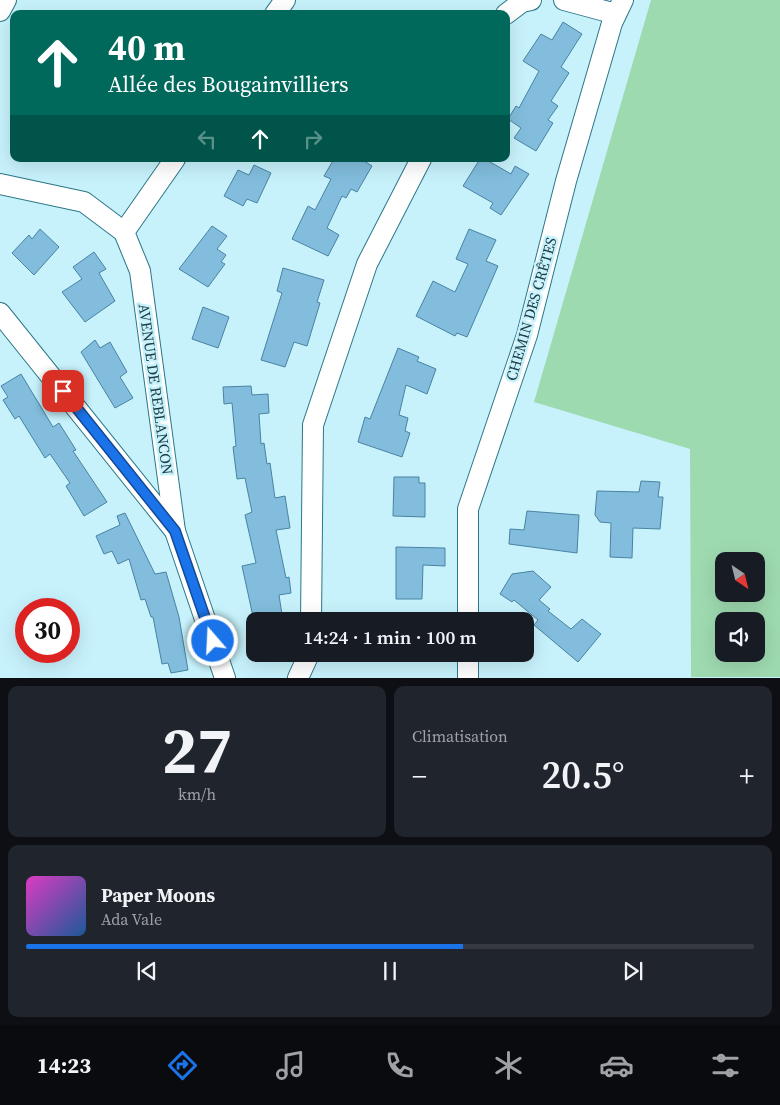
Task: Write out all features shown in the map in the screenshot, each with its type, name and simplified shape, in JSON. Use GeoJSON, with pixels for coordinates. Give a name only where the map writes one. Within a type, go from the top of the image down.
{"type":"FeatureCollection","features":[{"type":"Feature","properties":{"kind":"street"},"geometry":{"type":"LineString","coordinates":[[0,11],[6,0]]}},
{"type":"Feature","properties":{"kind":"street"},"geometry":{"type":"LineString","coordinates":[[510,11],[522,2],[530,0]]}},
{"type":"Feature","properties":{"kind":"street"},"geometry":{"type":"LineString","coordinates":[[564,0],[620,7]]}},
{"type":"Feature","properties":{"kind":"street","name":"CHEMIN DES CRÊTES"},"geometry":{"type":"LineString","coordinates":[[468,612],[468,509],[527,335],[566,181],[612,23],[620,7]]}},
{"type":"Feature","properties":{"kind":"street"},"geometry":{"type":"LineString","coordinates":[[0,184],[84,202],[124,232],[173,162]]}},
{"type":"Feature","properties":{"kind":"street"},"geometry":{"type":"LineString","coordinates":[[311,612],[313,425],[367,264],[418,162]]}},
{"type":"Feature","properties":{"kind":"street","name":"AVENUE DE REBLANCON"},"geometry":{"type":"LineString","coordinates":[[124,232],[140,271],[175,531],[225,678]]}},
{"type":"Feature","properties":{"kind":"street"},"geometry":{"type":"LineString","coordinates":[[0,313],[175,531]]}},
{"type":"Feature","properties":{"kind":"street"},"geometry":{"type":"LineString","coordinates":[[298,678],[305,662]]}},
{"type":"Feature","properties":{"kind":"street"},"geometry":{"type":"LineString","coordinates":[[468,662],[468,678]]}},
{"type":"Feature","properties":{"kind":"green space"},"geometry":{"type":"Polygon","coordinates":[[[651,0],[780,0],[780,677],[691,677],[690,449],[534,402],[651,0]]]}},
{"type":"Feature","properties":{"kind":"building"},"geometry":{"type":"Polygon","coordinates":[[[563,22],[582,34],[561,67],[569,73],[551,101],[558,106],[548,120],[553,123],[536,151],[514,138],[521,128],[510,120],[510,116],[516,106],[519,108],[539,71],[523,61],[541,34],[552,40],[563,22]]]}},
{"type":"Feature","properties":{"kind":"building"},"geometry":{"type":"Polygon","coordinates":[[[332,162],[366,162],[372,166],[357,192],[351,189],[346,198],[342,196],[327,228],[339,235],[328,256],[292,239],[308,206],[315,210],[331,179],[324,176],[332,162]]]}},
{"type":"Feature","properties":{"kind":"building"},"geometry":{"type":"Polygon","coordinates":[[[478,162],[490,162],[511,174],[515,166],[529,174],[501,215],[490,208],[493,203],[463,186],[478,162]]]}},
{"type":"Feature","properties":{"kind":"building"},"geometry":{"type":"Polygon","coordinates":[[[254,165],[271,173],[257,203],[247,199],[243,206],[224,196],[238,170],[249,175],[254,165]]]}},
{"type":"Feature","properties":{"kind":"building"},"geometry":{"type":"Polygon","coordinates":[[[212,226],[227,236],[217,249],[226,255],[221,262],[225,264],[208,287],[179,269],[212,226]]]}},
{"type":"Feature","properties":{"kind":"building"},"geometry":{"type":"Polygon","coordinates":[[[40,229],[59,247],[34,275],[12,253],[29,235],[32,239],[40,229]]]}},
{"type":"Feature","properties":{"kind":"building"},"geometry":{"type":"Polygon","coordinates":[[[469,229],[496,240],[486,261],[498,266],[467,337],[457,333],[455,336],[416,316],[433,281],[455,292],[468,264],[456,259],[469,229]]]}},
{"type":"Feature","properties":{"kind":"building"},"geometry":{"type":"Polygon","coordinates":[[[94,252],[106,269],[99,273],[115,301],[85,322],[62,292],[82,279],[73,267],[94,252]]]}},
{"type":"Feature","properties":{"kind":"building"},"geometry":{"type":"Polygon","coordinates":[[[283,268],[324,280],[317,302],[320,303],[307,346],[294,342],[285,367],[261,360],[282,293],[277,291],[283,268]]]}},
{"type":"Feature","properties":{"kind":"building"},"geometry":{"type":"Polygon","coordinates":[[[203,307],[229,317],[218,348],[192,339],[203,307]]]}},
{"type":"Feature","properties":{"kind":"building"},"geometry":{"type":"Polygon","coordinates":[[[95,340],[100,348],[110,342],[127,372],[120,377],[133,398],[115,408],[81,352],[95,340]]]}},
{"type":"Feature","properties":{"kind":"building"},"geometry":{"type":"Polygon","coordinates":[[[398,348],[419,357],[417,361],[436,369],[427,394],[406,385],[399,415],[408,418],[405,431],[410,433],[402,457],[358,442],[365,417],[370,419],[398,348]]]}},
{"type":"Feature","properties":{"kind":"building"},"geometry":{"type":"Polygon","coordinates":[[[21,374],[53,427],[59,423],[76,450],[73,451],[107,502],[84,516],[66,486],[70,483],[50,454],[45,458],[19,416],[15,419],[3,400],[8,397],[1,386],[21,374]]]}},
{"type":"Feature","properties":{"kind":"building"},"geometry":{"type":"Polygon","coordinates":[[[251,386],[252,395],[268,394],[269,413],[259,414],[261,444],[264,443],[267,464],[270,463],[275,498],[285,496],[290,528],[276,530],[286,578],[289,577],[291,593],[279,595],[282,612],[252,612],[242,566],[256,563],[245,515],[252,512],[245,478],[237,479],[233,447],[236,446],[232,403],[224,404],[223,387],[251,386]]]}},
{"type":"Feature","properties":{"kind":"building"},"geometry":{"type":"Polygon","coordinates":[[[394,477],[419,477],[419,483],[425,483],[425,517],[393,516],[394,477]]]}},
{"type":"Feature","properties":{"kind":"building"},"geometry":{"type":"Polygon","coordinates":[[[641,481],[660,482],[658,497],[663,497],[660,529],[633,528],[632,558],[610,557],[611,523],[600,522],[595,515],[597,491],[639,492],[641,481]]]}},
{"type":"Feature","properties":{"kind":"building"},"geometry":{"type":"Polygon","coordinates":[[[527,511],[579,515],[577,553],[509,544],[510,529],[524,530],[527,511]]]}},
{"type":"Feature","properties":{"kind":"building"},"geometry":{"type":"Polygon","coordinates":[[[125,513],[155,574],[166,572],[179,617],[188,670],[171,673],[168,663],[162,664],[153,617],[151,617],[145,599],[141,600],[129,559],[118,564],[112,551],[104,554],[96,536],[120,525],[117,516],[125,513]]]}},
{"type":"Feature","properties":{"kind":"building"},"geometry":{"type":"Polygon","coordinates":[[[396,547],[445,548],[445,566],[423,565],[422,599],[396,599],[396,547]]]}},
{"type":"Feature","properties":{"kind":"building"},"geometry":{"type":"Polygon","coordinates":[[[533,571],[551,587],[539,600],[550,609],[548,611],[571,629],[582,619],[601,634],[578,662],[534,625],[538,620],[534,617],[534,612],[528,612],[514,600],[512,602],[500,594],[512,574],[533,571]]]}},
{"type":"Feature","properties":{"kind":"route"},"geometry":{"type":"LineString","coordinates":[[63,391],[175,531],[213,641]]}}]}
